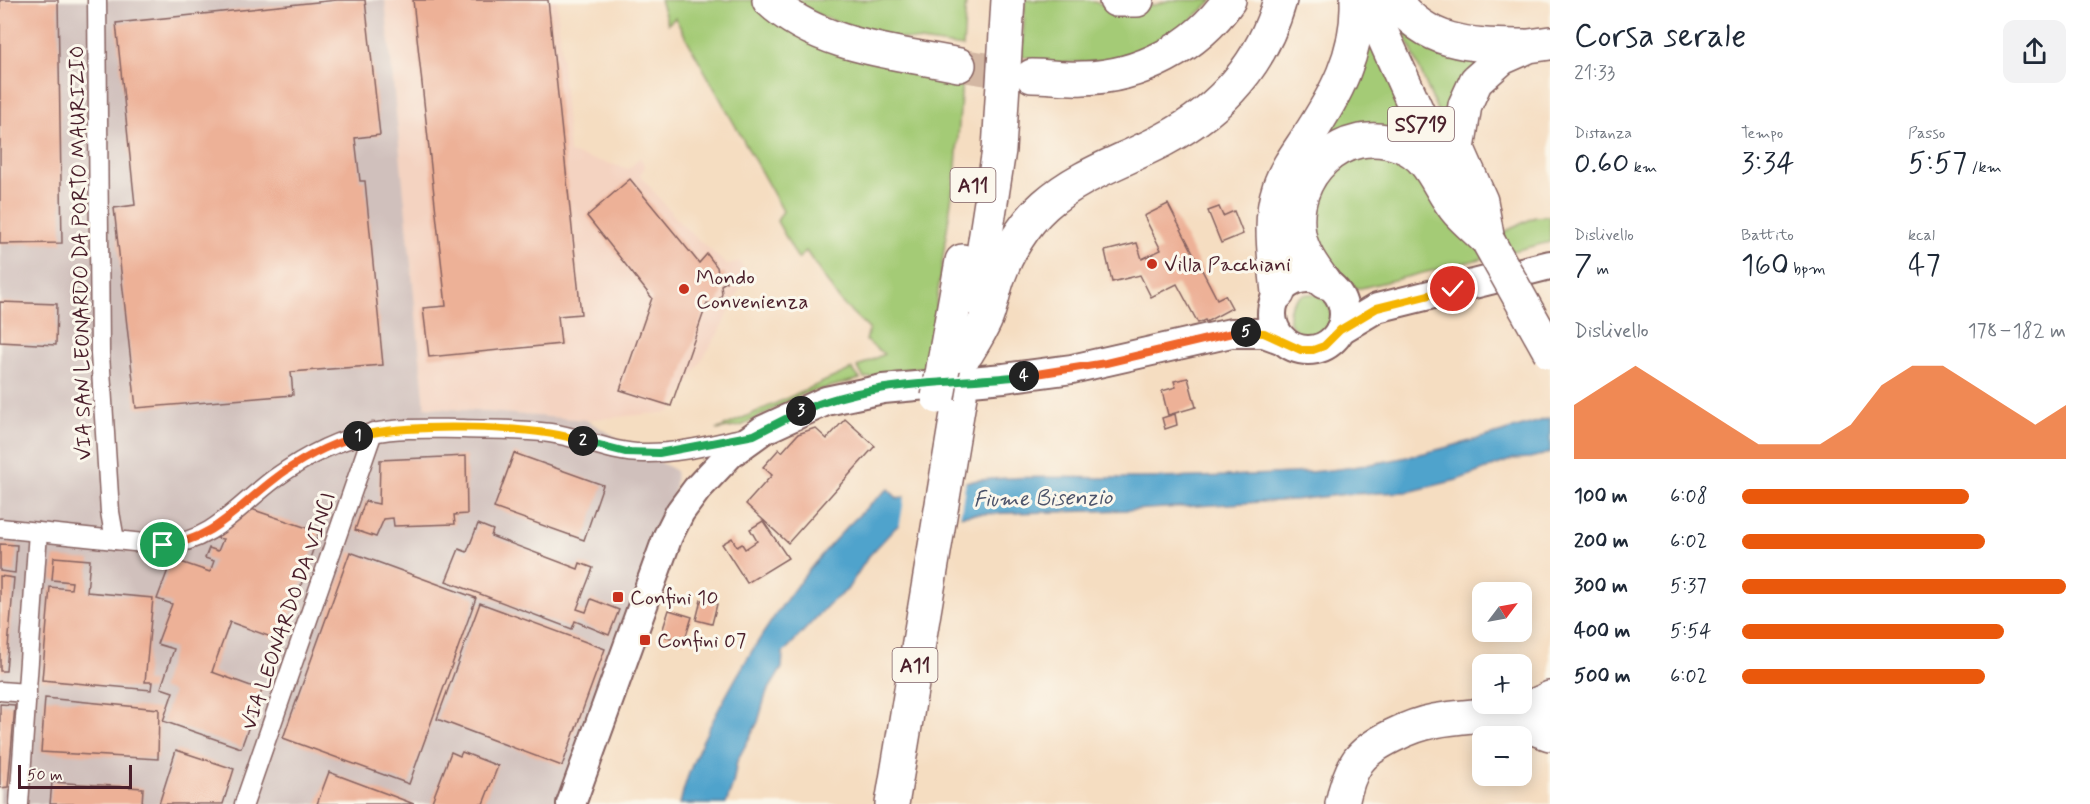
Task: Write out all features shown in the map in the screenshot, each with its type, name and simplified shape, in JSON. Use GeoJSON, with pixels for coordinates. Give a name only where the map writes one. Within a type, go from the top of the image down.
{"type":"FeatureCollection","features":[{"type":"Feature","properties":{"kind":"highway"},"geometry":{"type":"LineString","coordinates":[[769,0],[822,33],[864,46],[959,65]]}},
{"type":"Feature","properties":{"kind":"highway","name":"A11"},"geometry":{"type":"LineString","coordinates":[[955,376],[965,241],[979,142],[988,0]]}},
{"type":"Feature","properties":{"kind":"highway","name":"A11"},"geometry":{"type":"LineString","coordinates":[[870,804],[927,529],[999,150],[1008,0]]}},
{"type":"Feature","properties":{"kind":"highway"},"geometry":{"type":"LineString","coordinates":[[1116,0],[1137,0]]}},
{"type":"Feature","properties":{"kind":"highway"},"geometry":{"type":"LineString","coordinates":[[1032,76],[1105,76],[1148,64],[1174,51],[1201,33],[1229,0]]}},
{"type":"Feature","properties":{"kind":"highway"},"geometry":{"type":"LineString","coordinates":[[955,376],[986,320],[999,276],[1023,231],[1043,207],[1065,189],[1165,139],[1204,115],[1232,90],[1257,58],[1274,23],[1280,0]]}},
{"type":"Feature","properties":{"kind":"highway"},"geometry":{"type":"LineString","coordinates":[[1275,299],[1276,196],[1285,174],[1331,100],[1346,70],[1355,36],[1357,0]]}},
{"type":"Feature","properties":{"kind":"highway","name":"SS719"},"geometry":{"type":"LineString","coordinates":[[1367,0],[1441,167],[1488,241],[1550,351]]}},
{"type":"Feature","properties":{"kind":"highway","name":"SS719"},"geometry":{"type":"LineString","coordinates":[[1384,0],[1450,161],[1488,241]]}},
{"type":"Feature","properties":{"kind":"highway"},"geometry":{"type":"LineString","coordinates":[[1394,0],[1419,25],[1449,40],[1470,45],[1539,45]]}},
{"type":"Feature","properties":{"kind":"highway"},"geometry":{"type":"LineString","coordinates":[[1488,241],[1480,201],[1458,149],[1459,126],[1465,105],[1476,81],[1502,58],[1539,45]]}},
{"type":"Feature","properties":{"kind":"highway"},"geometry":{"type":"LineString","coordinates":[[1329,286],[1303,247],[1299,234],[1299,206],[1302,190],[1312,172],[1325,157],[1347,144],[1373,140],[1386,141],[1415,153],[1433,170],[1458,213],[1488,241]]}},
{"type":"Feature","properties":{"kind":"highway","name":"A11"},"geometry":{"type":"LineString","coordinates":[[892,804],[927,529]]}},
{"type":"Feature","properties":{"kind":"highway"},"geometry":{"type":"LineString","coordinates":[[1532,706],[1550,698]]}},
{"type":"Feature","properties":{"kind":"highway"},"geometry":{"type":"LineString","coordinates":[[1342,804],[1345,788],[1358,760],[1389,737],[1433,721],[1495,714],[1550,734]]}},
{"type":"Feature","properties":{"kind":"main road"},"geometry":{"type":"LineString","coordinates":[[1232,333],[1258,319],[1294,280],[1304,278],[1351,293],[1363,292],[1550,246]]}},
{"type":"Feature","properties":{"kind":"main road"},"geometry":{"type":"LineString","coordinates":[[571,804],[668,536],[680,512],[697,489],[724,460],[754,435],[814,405],[853,394],[1061,370],[1232,333],[1264,333],[1283,339],[1301,350],[1313,350],[1324,346],[1340,330],[1365,313],[1383,306],[1550,265]]}},
{"type":"Feature","properties":{"kind":"main road"},"geometry":{"type":"LineString","coordinates":[[1329,286],[1343,309],[1340,330]]}},
{"type":"Feature","properties":{"kind":"main road"},"geometry":{"type":"LineString","coordinates":[[1275,299],[1275,329],[1283,339]]}},
{"type":"Feature","properties":{"kind":"street","name":"VIA SAN LEONARDO DA PORTO MAURIZIO"},"geometry":{"type":"LineString","coordinates":[[97,0],[100,354],[110,512],[115,540]]}},
{"type":"Feature","properties":{"kind":"street"},"geometry":{"type":"LineString","coordinates":[[0,528],[163,545],[197,538],[218,527],[294,465],[333,445],[373,432],[448,429],[549,433],[601,447],[642,453],[691,448],[754,435]]}},
{"type":"Feature","properties":{"kind":"street","name":"VIA LEONARDO DA VINCI"},"geometry":{"type":"LineString","coordinates":[[244,804],[373,432]]}},
{"type":"Feature","properties":{"kind":"street"},"geometry":{"type":"LineString","coordinates":[[20,804],[38,531]]}},
{"type":"Feature","properties":{"kind":"street"},"geometry":{"type":"LineString","coordinates":[[0,691],[27,693]]}},
{"type":"Feature","properties":{"kind":"shaded area"},"geometry":{"type":"Polygon","coordinates":[[[0,0],[385,0],[425,407],[586,420],[676,471],[674,500],[558,804],[0,804],[0,0]]]}},
{"type":"Feature","properties":{"kind":"shaded area"},"geometry":{"type":"Polygon","coordinates":[[[385,0],[557,0],[569,153],[629,169],[640,157],[645,167],[640,175],[680,223],[727,265],[739,261],[748,273],[719,332],[670,412],[586,420],[425,407],[385,0]]]}},
{"type":"Feature","properties":{"kind":"green space"},"geometry":{"type":"Polygon","coordinates":[[[660,0],[752,0],[763,10],[962,80],[956,167],[927,368],[892,370],[887,375],[864,378],[857,367],[884,354],[866,341],[869,329],[840,301],[806,251],[798,259],[777,221],[783,211],[675,18],[668,24],[660,0]]]}},
{"type":"Feature","properties":{"kind":"green space"},"geometry":{"type":"Polygon","coordinates":[[[792,0],[966,0],[963,47],[870,34],[818,15],[792,0]]]}},
{"type":"Feature","properties":{"kind":"green space"},"geometry":{"type":"Polygon","coordinates":[[[1025,0],[1087,0],[1105,5],[1130,7],[1154,5],[1170,0],[1213,0],[1170,39],[1111,61],[1054,63],[1022,57],[1025,0]]]}},
{"type":"Feature","properties":{"kind":"green space"},"geometry":{"type":"Polygon","coordinates":[[[1366,28],[1421,137],[1323,150],[1306,266],[1281,277],[1279,223],[1366,28]]]}},
{"type":"Feature","properties":{"kind":"green space"},"geometry":{"type":"Polygon","coordinates":[[[1403,30],[1487,54],[1445,126],[1443,124],[1403,30]]]}},
{"type":"Feature","properties":{"kind":"green space"},"geometry":{"type":"Polygon","coordinates":[[[1380,147],[1498,235],[1535,217],[1550,216],[1550,242],[1361,288],[1340,282],[1313,255],[1316,178],[1380,147]]]}},
{"type":"Feature","properties":{"kind":"green space"},"geometry":{"type":"Polygon","coordinates":[[[1310,294],[1318,295],[1325,300],[1330,307],[1330,323],[1325,330],[1318,335],[1310,336],[1302,335],[1295,330],[1290,323],[1289,315],[1290,307],[1295,300],[1302,295],[1310,294]]]}},
{"type":"Feature","properties":{"kind":"green space"},"geometry":{"type":"Polygon","coordinates":[[[852,369],[860,379],[803,394],[741,426],[716,430],[852,369]]]}},
{"type":"Feature","properties":{"kind":"water","name":"Fiume Bisenzio"},"geometry":{"type":"Polygon","coordinates":[[[1550,418],[1550,453],[1513,459],[1457,480],[1408,492],[1347,494],[1294,500],[1132,510],[974,514],[906,522],[896,527],[868,557],[847,590],[830,603],[783,653],[782,668],[766,694],[758,722],[737,761],[733,784],[726,804],[680,804],[692,764],[709,727],[775,615],[816,561],[888,489],[898,499],[952,484],[1007,478],[1183,477],[1325,471],[1422,453],[1550,418]]]}},
{"type":"Feature","properties":{"kind":"pier"},"geometry":{"type":"Polygon","coordinates":[[[966,479],[960,518],[924,521],[899,529],[905,494],[966,479]]]}},
{"type":"Feature","properties":{"kind":"building"},"geometry":{"type":"Polygon","coordinates":[[[0,0],[58,0],[62,243],[0,244],[0,0]]]}},
{"type":"Feature","properties":{"kind":"building"},"geometry":{"type":"Polygon","coordinates":[[[337,0],[365,0],[380,135],[355,138],[360,181],[365,181],[383,365],[291,372],[293,395],[136,408],[114,208],[135,205],[116,23],[337,0]]]}},
{"type":"Feature","properties":{"kind":"building"},"geometry":{"type":"Polygon","coordinates":[[[413,0],[548,0],[581,314],[558,316],[561,344],[429,357],[423,308],[446,306],[413,0]]]}},
{"type":"Feature","properties":{"kind":"building","name":"Mondo Convenienza"},"geometry":{"type":"Polygon","coordinates":[[[630,179],[699,263],[707,254],[717,267],[718,273],[725,273],[726,282],[721,285],[722,294],[717,305],[707,303],[671,406],[620,390],[652,298],[587,216],[630,179]]]}},
{"type":"Feature","properties":{"kind":"building","name":"Villa Pacchiani"},"geometry":{"type":"Polygon","coordinates":[[[1168,204],[1217,299],[1225,295],[1232,308],[1206,322],[1205,320],[1198,323],[1177,284],[1151,297],[1140,275],[1112,282],[1105,251],[1137,243],[1142,259],[1161,250],[1144,216],[1168,204]]]}},
{"type":"Feature","properties":{"kind":"building"},"geometry":{"type":"Polygon","coordinates":[[[1219,207],[1223,216],[1234,211],[1243,234],[1221,243],[1208,211],[1219,207]]]}},
{"type":"Feature","properties":{"kind":"building"},"geometry":{"type":"Polygon","coordinates":[[[0,302],[57,304],[56,345],[0,342],[0,302]]]}},
{"type":"Feature","properties":{"kind":"building"},"geometry":{"type":"Polygon","coordinates":[[[1188,378],[1196,407],[1168,415],[1162,391],[1176,387],[1174,381],[1188,378]]]}},
{"type":"Feature","properties":{"kind":"building"},"geometry":{"type":"Polygon","coordinates":[[[1175,414],[1177,425],[1165,429],[1162,418],[1175,414]]]}},
{"type":"Feature","properties":{"kind":"building"},"geometry":{"type":"Polygon","coordinates":[[[845,419],[875,446],[788,543],[746,504],[772,475],[763,467],[779,449],[782,452],[798,434],[815,428],[827,439],[845,419]]]}},
{"type":"Feature","properties":{"kind":"building"},"geometry":{"type":"Polygon","coordinates":[[[514,453],[603,485],[584,540],[494,508],[514,453]]]}},
{"type":"Feature","properties":{"kind":"building"},"geometry":{"type":"Polygon","coordinates":[[[466,456],[467,514],[454,515],[455,524],[394,526],[393,518],[384,519],[376,537],[355,530],[365,501],[379,504],[380,460],[466,456]]]}},
{"type":"Feature","properties":{"kind":"building"},"geometry":{"type":"Polygon","coordinates":[[[248,508],[319,532],[282,641],[230,622],[215,663],[212,672],[262,690],[241,748],[163,721],[173,692],[161,688],[174,649],[157,644],[172,604],[157,599],[172,559],[210,572],[214,561],[205,558],[209,548],[218,551],[223,539],[217,538],[248,508]]]}},
{"type":"Feature","properties":{"kind":"building"},"geometry":{"type":"Polygon","coordinates":[[[763,521],[788,558],[747,583],[722,544],[732,538],[737,547],[742,544],[745,549],[757,541],[750,529],[763,521]]]}},
{"type":"Feature","properties":{"kind":"building"},"geometry":{"type":"Polygon","coordinates":[[[478,524],[493,530],[491,536],[578,569],[580,563],[593,568],[577,609],[586,612],[591,599],[619,610],[609,635],[575,621],[572,629],[446,581],[459,549],[467,552],[478,524]]]}},
{"type":"Feature","properties":{"kind":"building"},"geometry":{"type":"Polygon","coordinates":[[[0,544],[17,545],[15,573],[0,571],[0,544]]]}},
{"type":"Feature","properties":{"kind":"building"},"geometry":{"type":"Polygon","coordinates":[[[350,552],[476,598],[409,784],[283,738],[350,552]]]}},
{"type":"Feature","properties":{"kind":"building"},"geometry":{"type":"Polygon","coordinates":[[[54,557],[90,560],[87,592],[153,598],[145,682],[152,682],[151,690],[42,680],[50,587],[71,589],[72,582],[52,580],[54,557]]]}},
{"type":"Feature","properties":{"kind":"building"},"geometry":{"type":"Polygon","coordinates":[[[0,576],[14,578],[6,671],[0,671],[0,576]]]}},
{"type":"Feature","properties":{"kind":"building"},"geometry":{"type":"Polygon","coordinates":[[[701,600],[717,604],[712,624],[696,620],[701,600]]]}},
{"type":"Feature","properties":{"kind":"building"},"geometry":{"type":"Polygon","coordinates":[[[480,603],[605,649],[562,766],[437,719],[480,603]]]}},
{"type":"Feature","properties":{"kind":"building"},"geometry":{"type":"Polygon","coordinates":[[[669,610],[692,617],[684,642],[661,635],[669,610]]]}},
{"type":"Feature","properties":{"kind":"building"},"geometry":{"type":"Polygon","coordinates":[[[45,698],[159,709],[158,759],[41,752],[45,698]]]}},
{"type":"Feature","properties":{"kind":"building"},"geometry":{"type":"Polygon","coordinates":[[[0,704],[15,705],[8,787],[0,788],[0,704]]]}},
{"type":"Feature","properties":{"kind":"building"},"geometry":{"type":"Polygon","coordinates":[[[176,750],[234,769],[223,804],[159,804],[176,750]]]}},
{"type":"Feature","properties":{"kind":"building"},"geometry":{"type":"Polygon","coordinates":[[[451,752],[460,756],[462,752],[498,766],[483,804],[431,804],[451,752]]]}},
{"type":"Feature","properties":{"kind":"building"},"geometry":{"type":"Polygon","coordinates":[[[329,772],[414,804],[317,804],[329,772]]]}},
{"type":"Feature","properties":{"kind":"building"},"geometry":{"type":"Polygon","coordinates":[[[52,782],[143,788],[142,804],[50,804],[52,782]]]}},
{"type":"Feature","properties":{"kind":"tunnel"},"geometry":{"type":"LineString","coordinates":[[959,65],[1032,76]]}},
{"type":"Feature","properties":{"kind":"place","name":"Villa Pacchiani"},"geometry":{"type":"Point","coordinates":[1152,264]}},
{"type":"Feature","properties":{"kind":"place","name":"Mondo Convenienza"},"geometry":{"type":"Point","coordinates":[684,289]}},
{"type":"Feature","properties":{"kind":"place","name":"Confini 10"},"geometry":{"type":"Point","coordinates":[618,597]}},
{"type":"Feature","properties":{"kind":"place","name":"Confini 07"},"geometry":{"type":"Point","coordinates":[645,640]}},
{"type":"Feature","properties":{"kind":"route"},"geometry":{"type":"LineString","coordinates":[[163,545],[189,541],[207,534],[294,465],[333,445],[373,432],[401,429],[510,430],[563,435],[626,452],[659,453],[754,435],[814,405],[853,394],[911,385],[1005,378],[1072,369],[1232,333],[1264,333],[1283,339],[1301,350],[1313,350],[1324,346],[1340,330],[1365,313],[1390,304],[1453,289]]}}]}
